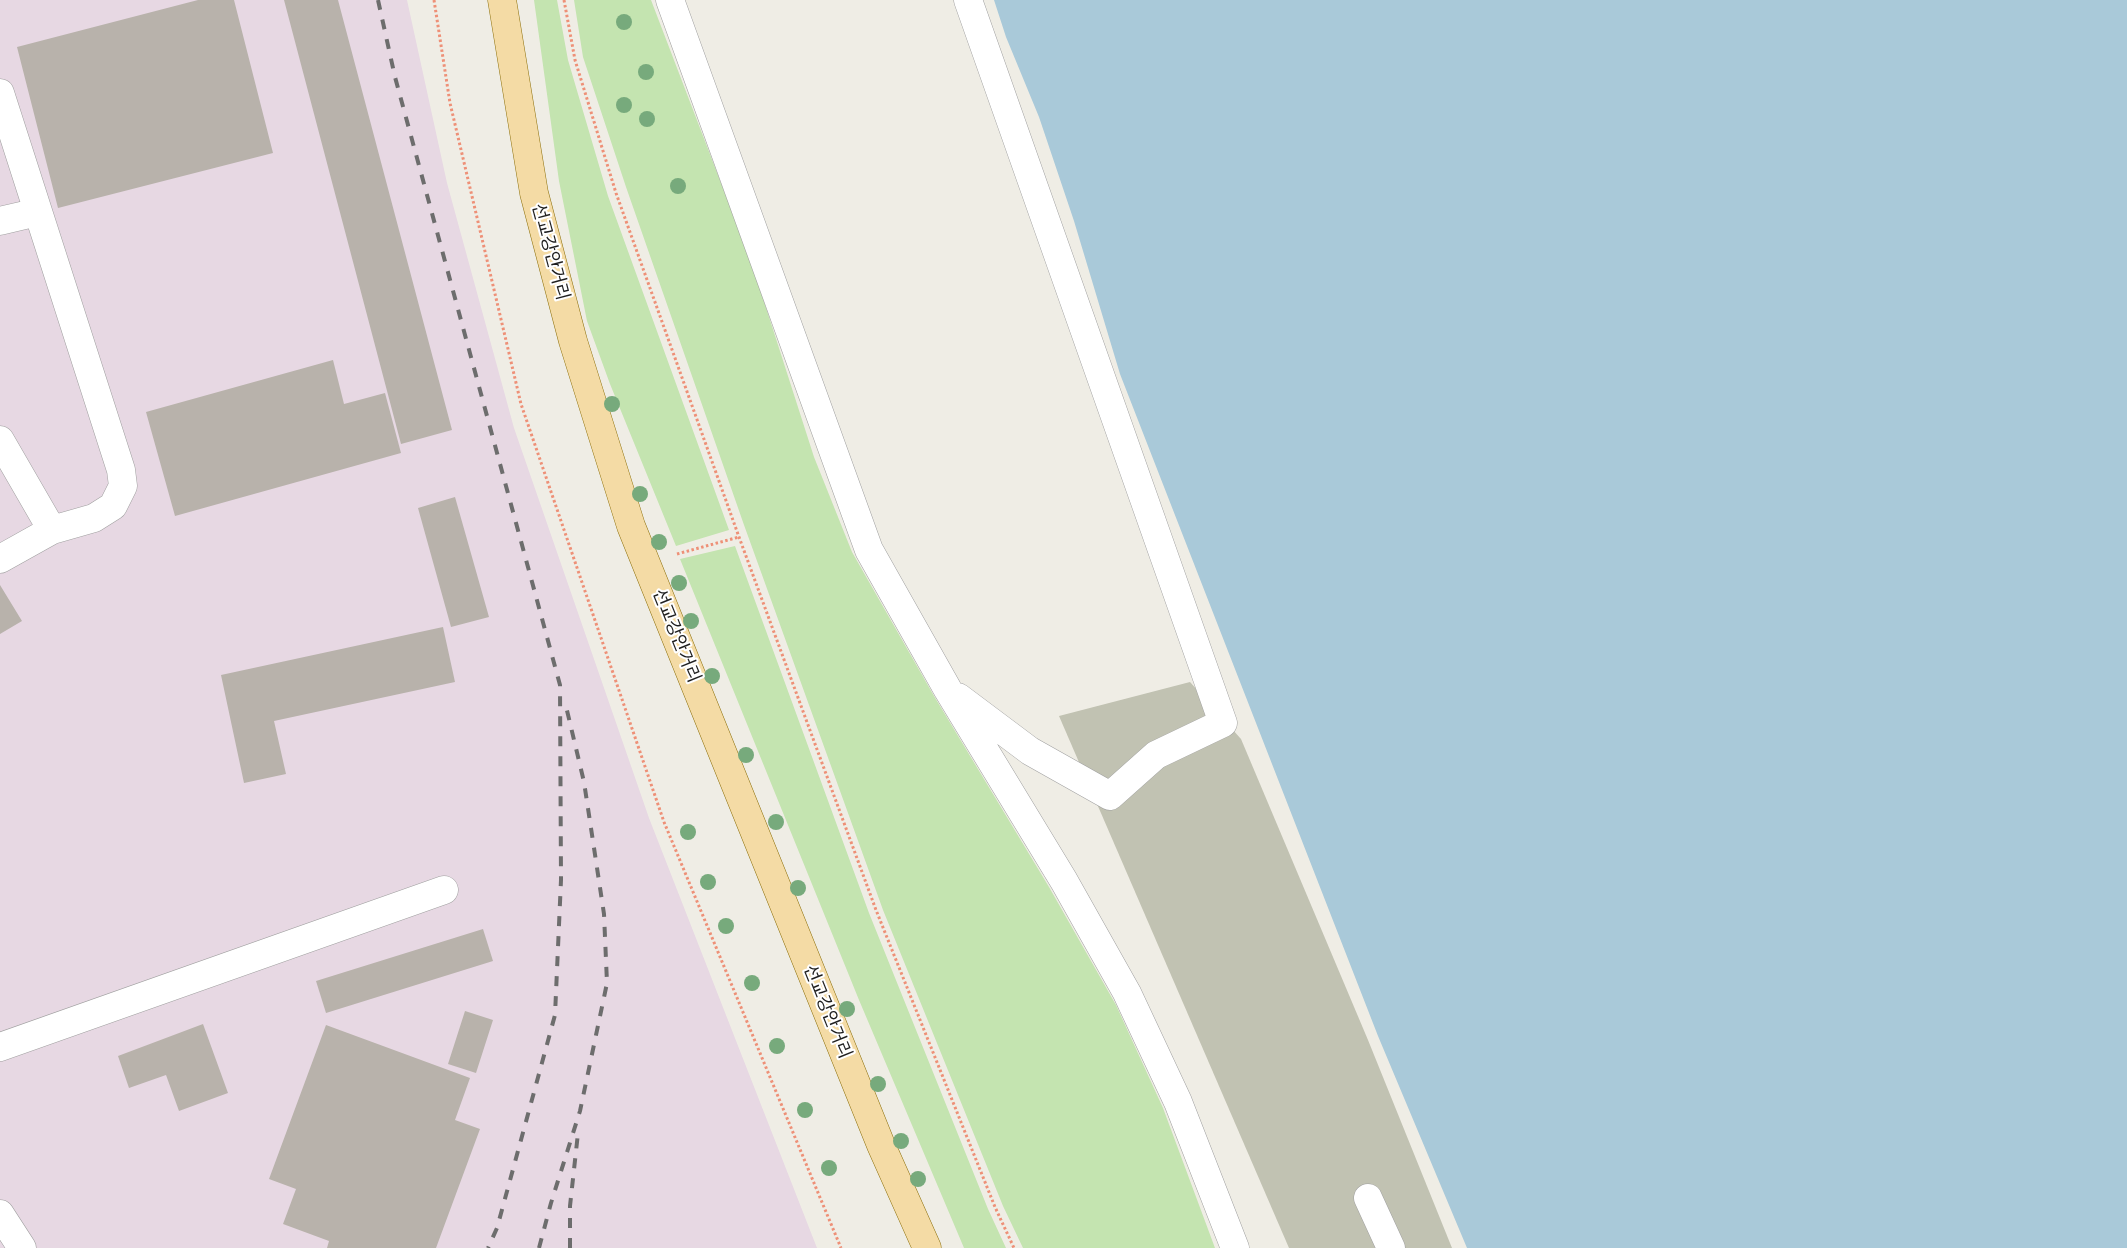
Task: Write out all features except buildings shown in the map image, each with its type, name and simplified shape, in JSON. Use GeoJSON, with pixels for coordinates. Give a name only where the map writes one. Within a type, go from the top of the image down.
{"type":"FeatureCollection","features":[{"type":"Feature","properties":{"kind":"main road","name":"선교강안거리"},"geometry":{"type":"LineString","coordinates":[[502,0],[534,193],[573,341],[631,526],[880,1145],[927,1248]]}},
{"type":"Feature","properties":{"kind":"lane"},"geometry":{"type":"LineString","coordinates":[[670,0],[869,550],[948,690],[1064,881],[1127,993],[1178,1102],[1235,1248]]}},
{"type":"Feature","properties":{"kind":"lane"},"geometry":{"type":"LineString","coordinates":[[948,690],[1030,751],[1110,796],[1156,754],[1223,723],[968,0]]}},
{"type":"Feature","properties":{"kind":"lane"},"geometry":{"type":"LineString","coordinates":[[0,93],[121,470],[123,486],[113,506],[94,518],[52,530],[0,559]]}},
{"type":"Feature","properties":{"kind":"lane"},"geometry":{"type":"LineString","coordinates":[[0,221],[38,212]]}},
{"type":"Feature","properties":{"kind":"lane"},"geometry":{"type":"LineString","coordinates":[[0,440],[52,530]]}},
{"type":"Feature","properties":{"kind":"lane"},"geometry":{"type":"LineString","coordinates":[[0,1047],[444,890]]}},
{"type":"Feature","properties":{"kind":"lane"},"geometry":{"type":"LineString","coordinates":[[1368,1198],[1391,1248]]}},
{"type":"Feature","properties":{"kind":"lane"},"geometry":{"type":"LineString","coordinates":[[0,1214],[22,1248]]}},
{"type":"Feature","properties":{"kind":"path"},"geometry":{"type":"LineString","coordinates":[[434,0],[450,103],[521,404],[664,822],[841,1248]]}},
{"type":"Feature","properties":{"kind":"path"},"geometry":{"type":"LineString","coordinates":[[564,0],[575,60],[616,193],[739,537],[876,910],[995,1207],[1014,1248]]}},
{"type":"Feature","properties":{"kind":"path"},"geometry":{"type":"LineString","coordinates":[[676,554],[739,537]]}},
{"type":"Feature","properties":{"kind":"shaded area"},"geometry":{"type":"Polygon","coordinates":[[[0,0],[407,0],[447,183],[514,428],[649,818],[817,1248],[0,1248],[0,0]]]}},
{"type":"Feature","properties":{"kind":"shaded area"},"geometry":{"type":"Polygon","coordinates":[[[1190,682],[1241,739],[1368,1040],[1452,1248],[1289,1248],[1059,716],[1190,682]]]}},
{"type":"Feature","properties":{"kind":"green space"},"geometry":{"type":"Polygon","coordinates":[[[534,0],[557,0],[568,60],[608,196],[729,530],[676,546],[610,384],[587,321],[559,181],[534,0]]]}},
{"type":"Feature","properties":{"kind":"green space"},"geometry":{"type":"Polygon","coordinates":[[[574,0],[651,0],[752,264],[814,457],[852,552],[934,696],[1049,887],[1116,1005],[1163,1108],[1215,1248],[1023,1248],[1003,1206],[883,910],[744,525],[626,187],[583,57],[574,0]]]}},
{"type":"Feature","properties":{"kind":"green space"},"geometry":{"type":"Polygon","coordinates":[[[735,546],[869,913],[988,1209],[1006,1248],[964,1248],[859,1000],[680,559],[735,546]]]}},
{"type":"Feature","properties":{"kind":"water"},"geometry":{"type":"Polygon","coordinates":[[[994,0],[2127,0],[2127,1248],[1467,1248],[1378,1036],[1120,374],[1074,221],[1039,117],[1006,37],[994,0]]]}},
{"type":"Feature","properties":{"kind":"railway"},"geometry":{"type":"LineString","coordinates":[[378,0],[395,77],[560,685],[561,880],[555,1015],[497,1228],[488,1248]]}},
{"type":"Feature","properties":{"kind":"railway"},"geometry":{"type":"LineString","coordinates":[[539,1248],[580,1111],[607,983],[604,914],[584,782],[565,702]]}},
{"type":"Feature","properties":{"kind":"railway"},"geometry":{"type":"LineString","coordinates":[[570,1248],[570,1206],[578,1133]]}}]}
